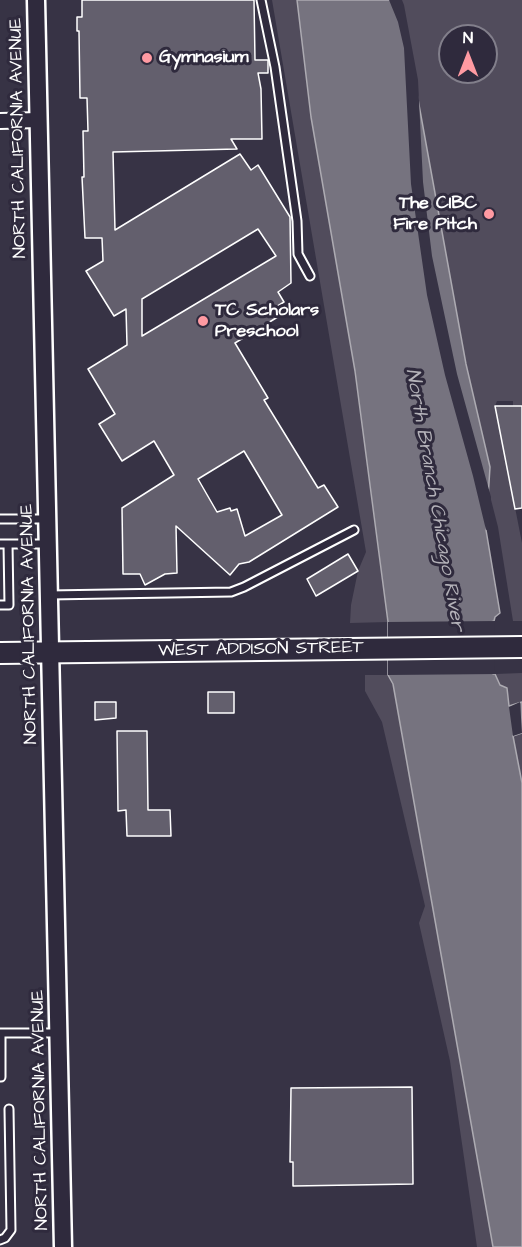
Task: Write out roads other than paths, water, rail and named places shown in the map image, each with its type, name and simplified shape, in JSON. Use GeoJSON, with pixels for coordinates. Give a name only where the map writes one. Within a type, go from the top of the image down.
{"type":"FeatureCollection","features":[{"type":"Feature","properties":{"kind":"main road","name":"WEST ADDISON STREET"},"geometry":{"type":"LineString","coordinates":[[0,653],[522,647]]}},
{"type":"Feature","properties":{"kind":"street","name":"NORTH CALIFORNIA AVENUE"},"geometry":{"type":"LineString","coordinates":[[36,0],[63,1247]]}},
{"type":"Feature","properties":{"kind":"street"},"geometry":{"type":"LineString","coordinates":[[0,121],[39,120]]}},
{"type":"Feature","properties":{"kind":"lane"},"geometry":{"type":"LineString","coordinates":[[261,0],[278,90],[297,221],[297,254],[310,276]]}},
{"type":"Feature","properties":{"kind":"lane"},"geometry":{"type":"LineString","coordinates":[[0,519],[47,519]]}},
{"type":"Feature","properties":{"kind":"lane"},"geometry":{"type":"LineString","coordinates":[[49,595],[231,592],[354,530]]}},
{"type":"Feature","properties":{"kind":"lane"},"geometry":{"type":"LineString","coordinates":[[0,605],[9,604],[4,544],[48,544]]}},
{"type":"Feature","properties":{"kind":"lane"},"geometry":{"type":"LineString","coordinates":[[1,1077],[0,1034],[58,1033]]}},
{"type":"Feature","properties":{"kind":"lane"},"geometry":{"type":"LineString","coordinates":[[0,1240],[5,1238],[10,1230],[9,1109]]}},
{"type":"Feature","properties":{"kind":"water","name":"North Branch Chicago River"},"geometry":{"type":"Polygon","coordinates":[[[297,0],[400,0],[466,364],[490,467],[486,530],[500,613],[491,622],[493,674],[500,685],[507,688],[509,706],[522,702],[522,733],[513,736],[522,783],[522,1247],[493,1247],[393,684],[388,675],[388,622],[355,371],[311,117],[297,0]]]}},
{"type":"Feature","properties":{"kind":"place","name":"Gymnasium"},"geometry":{"type":"Point","coordinates":[147,58]}},
{"type":"Feature","properties":{"kind":"place","name":"The CIBC Fire Pitch"},"geometry":{"type":"Point","coordinates":[489,214]}},
{"type":"Feature","properties":{"kind":"place","name":"TC Scholars Preschool"},"geometry":{"type":"Point","coordinates":[203,321]}}]}
